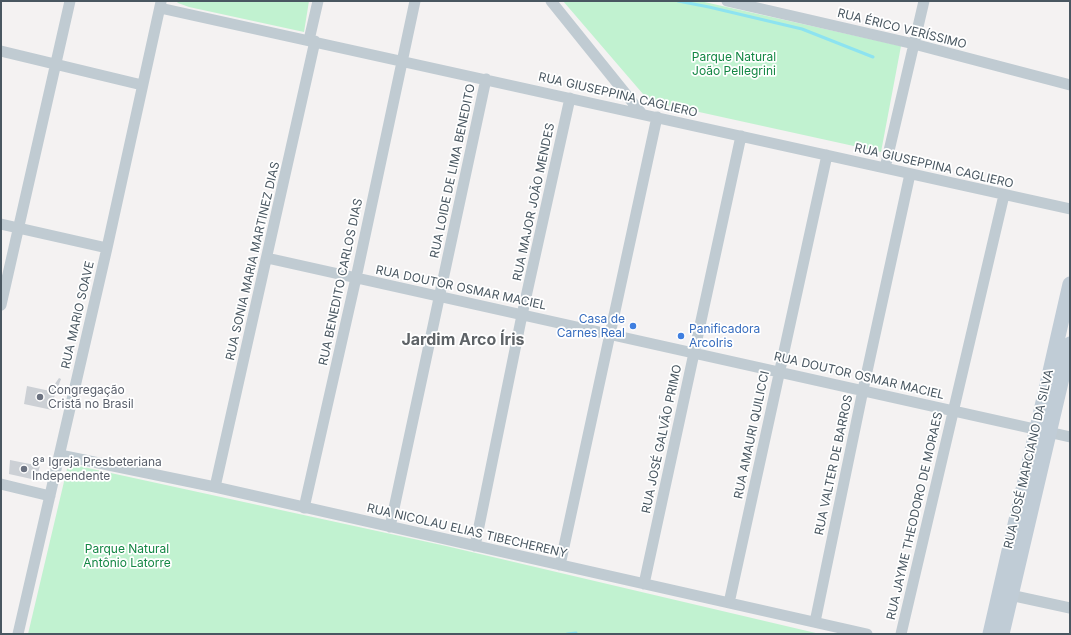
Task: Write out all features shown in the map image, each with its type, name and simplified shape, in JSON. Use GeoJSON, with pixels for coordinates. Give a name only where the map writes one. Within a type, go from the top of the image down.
{"type":"FeatureCollection","features":[{"type":"Feature","properties":{"kind":"street"},"geometry":{"type":"LineString","coordinates":[[1,305],[70,1]]}},
{"type":"Feature","properties":{"kind":"street","name":"RUA SONIA MARIA MARTINEZ DIAS"},"geometry":{"type":"LineString","coordinates":[[215,487],[267,258],[312,41],[318,1]]}},
{"type":"Feature","properties":{"kind":"street","name":"RUA BENEDITO CARLOS DIAS"},"geometry":{"type":"LineString","coordinates":[[304,508],[356,278],[415,1]]}},
{"type":"Feature","properties":{"kind":"street"},"geometry":{"type":"LineString","coordinates":[[551,1],[642,114]]}},
{"type":"Feature","properties":{"kind":"street","name":"RUA ÉRICO VERÍSSIMO"},"geometry":{"type":"LineString","coordinates":[[727,1],[914,44],[1070,85]]}},
{"type":"Feature","properties":{"kind":"street"},"geometry":{"type":"LineString","coordinates":[[885,168],[924,1]]}},
{"type":"Feature","properties":{"kind":"street","name":"RUA GIUSEPPINA CAGLIERO"},"geometry":{"type":"LineString","coordinates":[[161,4],[312,41],[1070,209]]}},
{"type":"Feature","properties":{"kind":"street","name":"RUA MARIO SOAVE"},"geometry":{"type":"LineString","coordinates":[[18,634],[107,248],[161,4]]}},
{"type":"Feature","properties":{"kind":"street"},"geometry":{"type":"LineString","coordinates":[[1,51],[142,85]]}},
{"type":"Feature","properties":{"kind":"street","name":"RUA LOIDE DE LIMA BENEDITO"},"geometry":{"type":"LineString","coordinates":[[390,527],[486,79]]}},
{"type":"Feature","properties":{"kind":"street","name":"RUA MAJOR JOÃO MENDES"},"geometry":{"type":"LineString","coordinates":[[475,546],[522,315],[570,98]]}},
{"type":"Feature","properties":{"kind":"street"},"geometry":{"type":"LineString","coordinates":[[560,565],[657,117]]}},
{"type":"Feature","properties":{"kind":"street","name":"RUA JOSÉ GALVÃO PRIMO"},"geometry":{"type":"LineString","coordinates":[[644,584],[741,136]]}},
{"type":"Feature","properties":{"kind":"street","name":"RUA AMAURI QUILICCI"},"geometry":{"type":"LineString","coordinates":[[729,603],[778,372],[827,155]]}},
{"type":"Feature","properties":{"kind":"street","name":"RUA VALTER DE BARROS"},"geometry":{"type":"LineString","coordinates":[[815,622],[910,174]]}},
{"type":"Feature","properties":{"kind":"street","name":"RUA JAYME THEODORO DE MORAES"},"geometry":{"type":"LineString","coordinates":[[901,634],[1004,195]]}},
{"type":"Feature","properties":{"kind":"street"},"geometry":{"type":"LineString","coordinates":[[1,224],[107,248]]}},
{"type":"Feature","properties":{"kind":"street","name":"RUA DOUTOR OSMAR MACIEL"},"geometry":{"type":"LineString","coordinates":[[267,258],[1070,437]]}},
{"type":"Feature","properties":{"kind":"street","name":"RUA JOSÉ MARCIANO DA SILVA"},"geometry":{"type":"LineString","coordinates":[[1002,634],[1043,431],[1070,284]]}},
{"type":"Feature","properties":{"kind":"street","name":"RUA JOSÉ MARCIANO DA SILVA"},"geometry":{"type":"LineString","coordinates":[[990,634],[1043,431],[1070,344]]}},
{"type":"Feature","properties":{"kind":"street","name":"RUA NICOLAU ELIAS TIBECHERENY"},"geometry":{"type":"LineString","coordinates":[[60,455],[215,487],[867,634]]}},
{"type":"Feature","properties":{"kind":"street"},"geometry":{"type":"LineString","coordinates":[[1,484],[50,496]]}},
{"type":"Feature","properties":{"kind":"street"},"geometry":{"type":"LineString","coordinates":[[1010,595],[1070,608]]}},
{"type":"Feature","properties":{"kind":"green space"},"geometry":{"type":"Polygon","coordinates":[[[176,1],[309,1],[304,32],[189,7],[176,1]]]}},
{"type":"Feature","properties":{"kind":"green space","name":"Parque Natural João Pellegrini"},"geometry":{"type":"Polygon","coordinates":[[[563,1],[700,1],[901,46],[881,152],[649,101],[563,1]]]}},
{"type":"Feature","properties":{"kind":"green space","name":"Parque Natural Antônio Latorre"},"geometry":{"type":"Polygon","coordinates":[[[74,465],[446,546],[820,634],[28,634],[67,469],[74,465]]]}},
{"type":"Feature","properties":{"kind":"building","name":"Congregação Cristã no Brasil"},"geometry":{"type":"Polygon","coordinates":[[[59,378],[61,379],[52,403],[52,410],[24,404],[27,386],[50,391],[59,378]]]}},
{"type":"Feature","properties":{"kind":"building","name":"8ª Igreja Presbeteriana Independente"},"geometry":{"type":"Polygon","coordinates":[[[10,460],[40,466],[36,480],[9,474],[10,460]]]}},
{"type":"Feature","properties":{"kind":"waterway"},"geometry":{"type":"LineString","coordinates":[[678,1],[802,29],[873,57]]}},
{"type":"Feature","properties":{"kind":"waterway"},"geometry":{"type":"LineString","coordinates":[[567,634],[576,633]]}},
{"type":"Feature","properties":{"kind":"place","name":"Casa de Carnes Real"},"geometry":{"type":"Point","coordinates":[633,326]}},
{"type":"Feature","properties":{"kind":"place","name":"Panificadora ArcoIris"},"geometry":{"type":"Point","coordinates":[681,336]}},
{"type":"Feature","properties":{"kind":"place","name":"Congregação Cristã no Brasil"},"geometry":{"type":"Point","coordinates":[40,397]}},
{"type":"Feature","properties":{"kind":"place","name":"8ª Igreja Presbeteriana Independente"},"geometry":{"type":"Point","coordinates":[24,469]}},
{"type":"Feature","properties":{"kind":"district","name":"Jardim Arco Íris"},"geometry":{"type":"Point","coordinates":[463,340]}}]}
